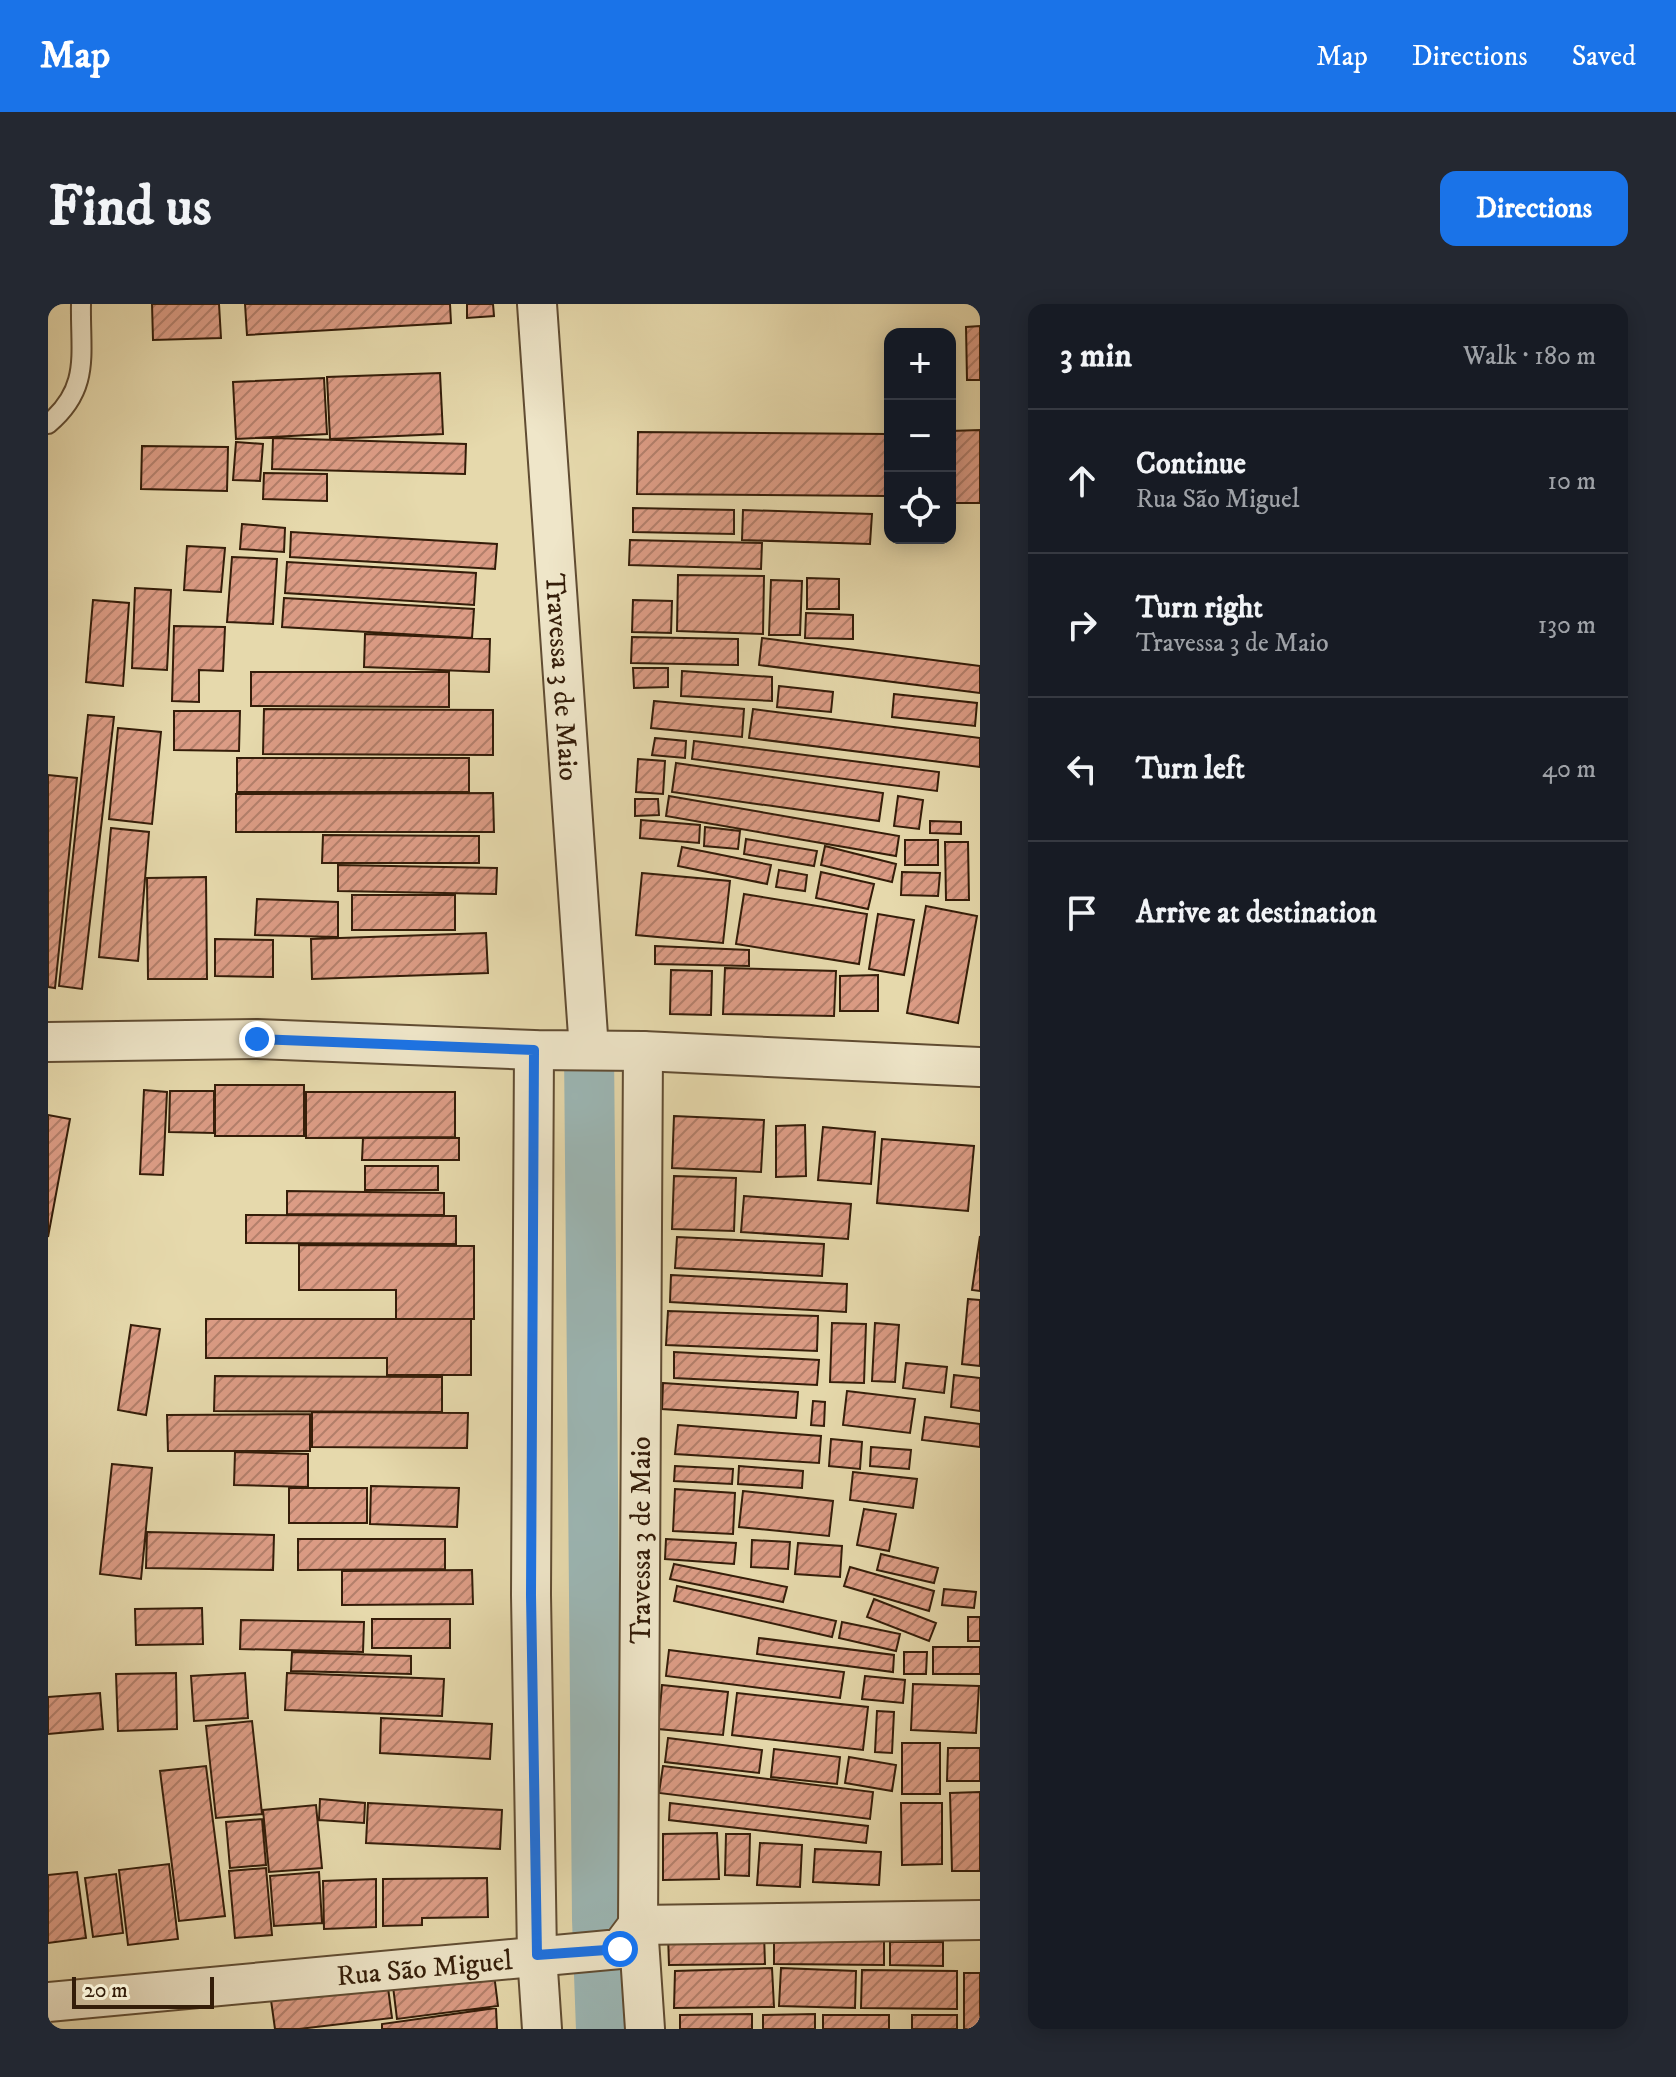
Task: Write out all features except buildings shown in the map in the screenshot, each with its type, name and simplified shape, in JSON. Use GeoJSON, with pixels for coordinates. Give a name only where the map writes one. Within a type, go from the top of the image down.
{"type":"FeatureCollection","features":[{"type":"Feature","properties":{"kind":"street","name":"Travessa 3 de Maio"},"geometry":{"type":"LineString","coordinates":[[537,304],[589,1050]]}},
{"type":"Feature","properties":{"kind":"street"},"geometry":{"type":"LineString","coordinates":[[48,1042],[257,1039],[643,1051],[980,1067]]}},
{"type":"Feature","properties":{"kind":"street"},"geometry":{"type":"LineString","coordinates":[[534,1050],[531,1595],[537,1955],[542,2029]]}},
{"type":"Feature","properties":{"kind":"street","name":"Travessa 3 de Maio"},"geometry":{"type":"LineString","coordinates":[[643,1051],[629,1937],[645,2029]]}},
{"type":"Feature","properties":{"kind":"street","name":"Rua São Miguel"},"geometry":{"type":"LineString","coordinates":[[48,2002],[537,1955],[629,1937],[980,1920]]}},
{"type":"Feature","properties":{"kind":"lane"},"geometry":{"type":"LineString","coordinates":[[48,424],[72,400],[79,379],[81,304]]}},
{"type":"Feature","properties":{"kind":"waterway"},"geometry":{"type":"LineString","coordinates":[[589,1050],[597,1919],[601,2029]]}},
{"type":"Feature","properties":{"kind":"route"},"geometry":{"type":"LineString","coordinates":[[257,1039],[534,1050],[531,1595],[537,1955],[620,1949]]}}]}
